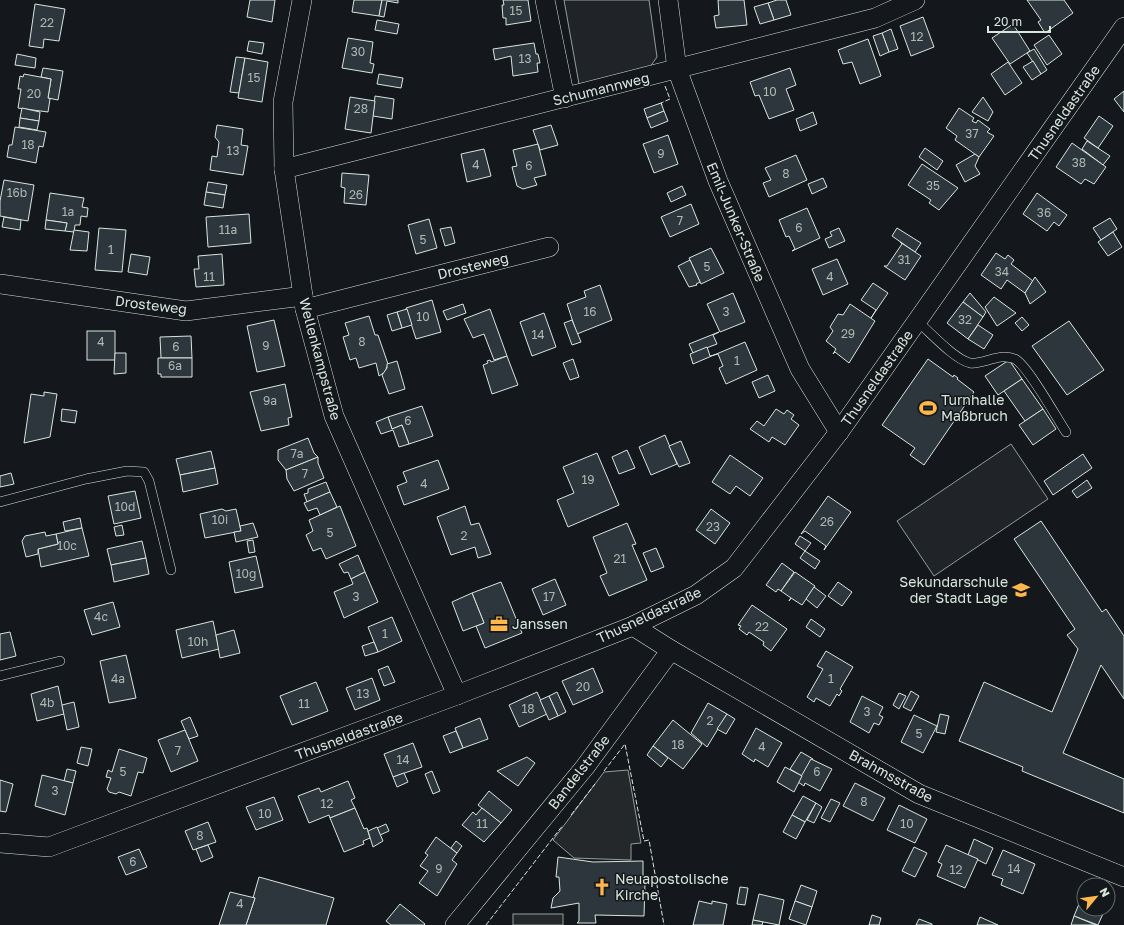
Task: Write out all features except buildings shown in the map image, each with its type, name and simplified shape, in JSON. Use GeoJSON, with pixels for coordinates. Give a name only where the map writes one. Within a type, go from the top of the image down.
{"type":"FeatureCollection","features":[{"type":"Feature","properties":{"kind":"street","name":"Wellenkampstraße"},"geometry":{"type":"LineString","coordinates":[[302,0],[283,102],[284,169],[304,303],[334,416],[457,695]]}},
{"type":"Feature","properties":{"kind":"street"},"geometry":{"type":"LineString","coordinates":[[545,0],[565,98]]}},
{"type":"Feature","properties":{"kind":"street","name":"Emil-Junker-Straße"},"geometry":{"type":"LineString","coordinates":[[668,0],[677,69],[718,181],[800,369],[839,432]]}},
{"type":"Feature","properties":{"kind":"street","name":"Schumannweg"},"geometry":{"type":"LineString","coordinates":[[284,169],[876,18],[915,0]]}},
{"type":"Feature","properties":{"kind":"street","name":"Thusneldastraße"},"geometry":{"type":"LineString","coordinates":[[0,843],[49,847],[457,695],[633,626],[696,595],[734,568],[839,432],[1122,33]]}},
{"type":"Feature","properties":{"kind":"street","name":"Drosteweg"},"geometry":{"type":"LineString","coordinates":[[0,284],[186,311],[304,303],[549,247]]}},
{"type":"Feature","properties":{"kind":"street"},"geometry":{"type":"LineString","coordinates":[[633,626],[671,650]]}},
{"type":"Feature","properties":{"kind":"street","name":"Brahmsstraße"},"geometry":{"type":"LineString","coordinates":[[671,650],[919,794],[1124,877]]}},
{"type":"Feature","properties":{"kind":"street","name":"Bandelstraße"},"geometry":{"type":"LineString","coordinates":[[455,925],[585,767],[671,650]]}},
{"type":"Feature","properties":{"kind":"lane"},"geometry":{"type":"LineString","coordinates":[[917,321],[959,358],[971,363],[1006,357],[1016,360],[1025,370],[1066,432]]}},
{"type":"Feature","properties":{"kind":"lane"},"geometry":{"type":"LineString","coordinates":[[0,502],[86,479],[127,471],[144,472],[149,481],[154,499],[171,570]]}},
{"type":"Feature","properties":{"kind":"lane"},"geometry":{"type":"LineString","coordinates":[[0,676],[60,661]]}},
{"type":"Feature","properties":{"kind":"shaded area"},"geometry":{"type":"Polygon","coordinates":[[[564,0],[649,0],[657,57],[647,71],[579,84],[564,0]]]}},
{"type":"Feature","properties":{"kind":"shaded area"},"geometry":{"type":"Polygon","coordinates":[[[1011,444],[1048,499],[934,576],[897,521],[1011,444]]]}},
{"type":"Feature","properties":{"kind":"shaded area"},"geometry":{"type":"Polygon","coordinates":[[[628,770],[641,843],[631,844],[631,860],[574,858],[553,840],[604,772],[628,770]]]}},
{"type":"Feature","properties":{"kind":"shaded area"},"geometry":{"type":"Polygon","coordinates":[[[513,914],[563,914],[563,925],[513,925],[513,914]]]}},
{"type":"Feature","properties":{"kind":"fence"},"geometry":{"type":"LineString","coordinates":[[662,105],[661,103],[670,99],[665,86]]}},
{"type":"Feature","properties":{"kind":"fence"},"geometry":{"type":"LineString","coordinates":[[604,771],[625,744],[644,841],[649,840],[664,925]]}},
{"type":"Feature","properties":{"kind":"fence"},"geometry":{"type":"LineString","coordinates":[[571,815],[595,784]]}},
{"type":"Feature","properties":{"kind":"fence"},"geometry":{"type":"LineString","coordinates":[[486,925],[563,825]]}},
{"type":"Feature","properties":{"kind":"place","name":"Turnhalle Maßbruch"},"geometry":{"type":"Point","coordinates":[928,408]}},
{"type":"Feature","properties":{"kind":"place","name":"Sekundarschule der Stadt Lage"},"geometry":{"type":"Point","coordinates":[1021,590]}},
{"type":"Feature","properties":{"kind":"place","name":"Janssen"},"geometry":{"type":"Point","coordinates":[499,624]}},
{"type":"Feature","properties":{"kind":"place","name":"Neuapostolische Kirche"},"geometry":{"type":"Point","coordinates":[602,887]}}]}
